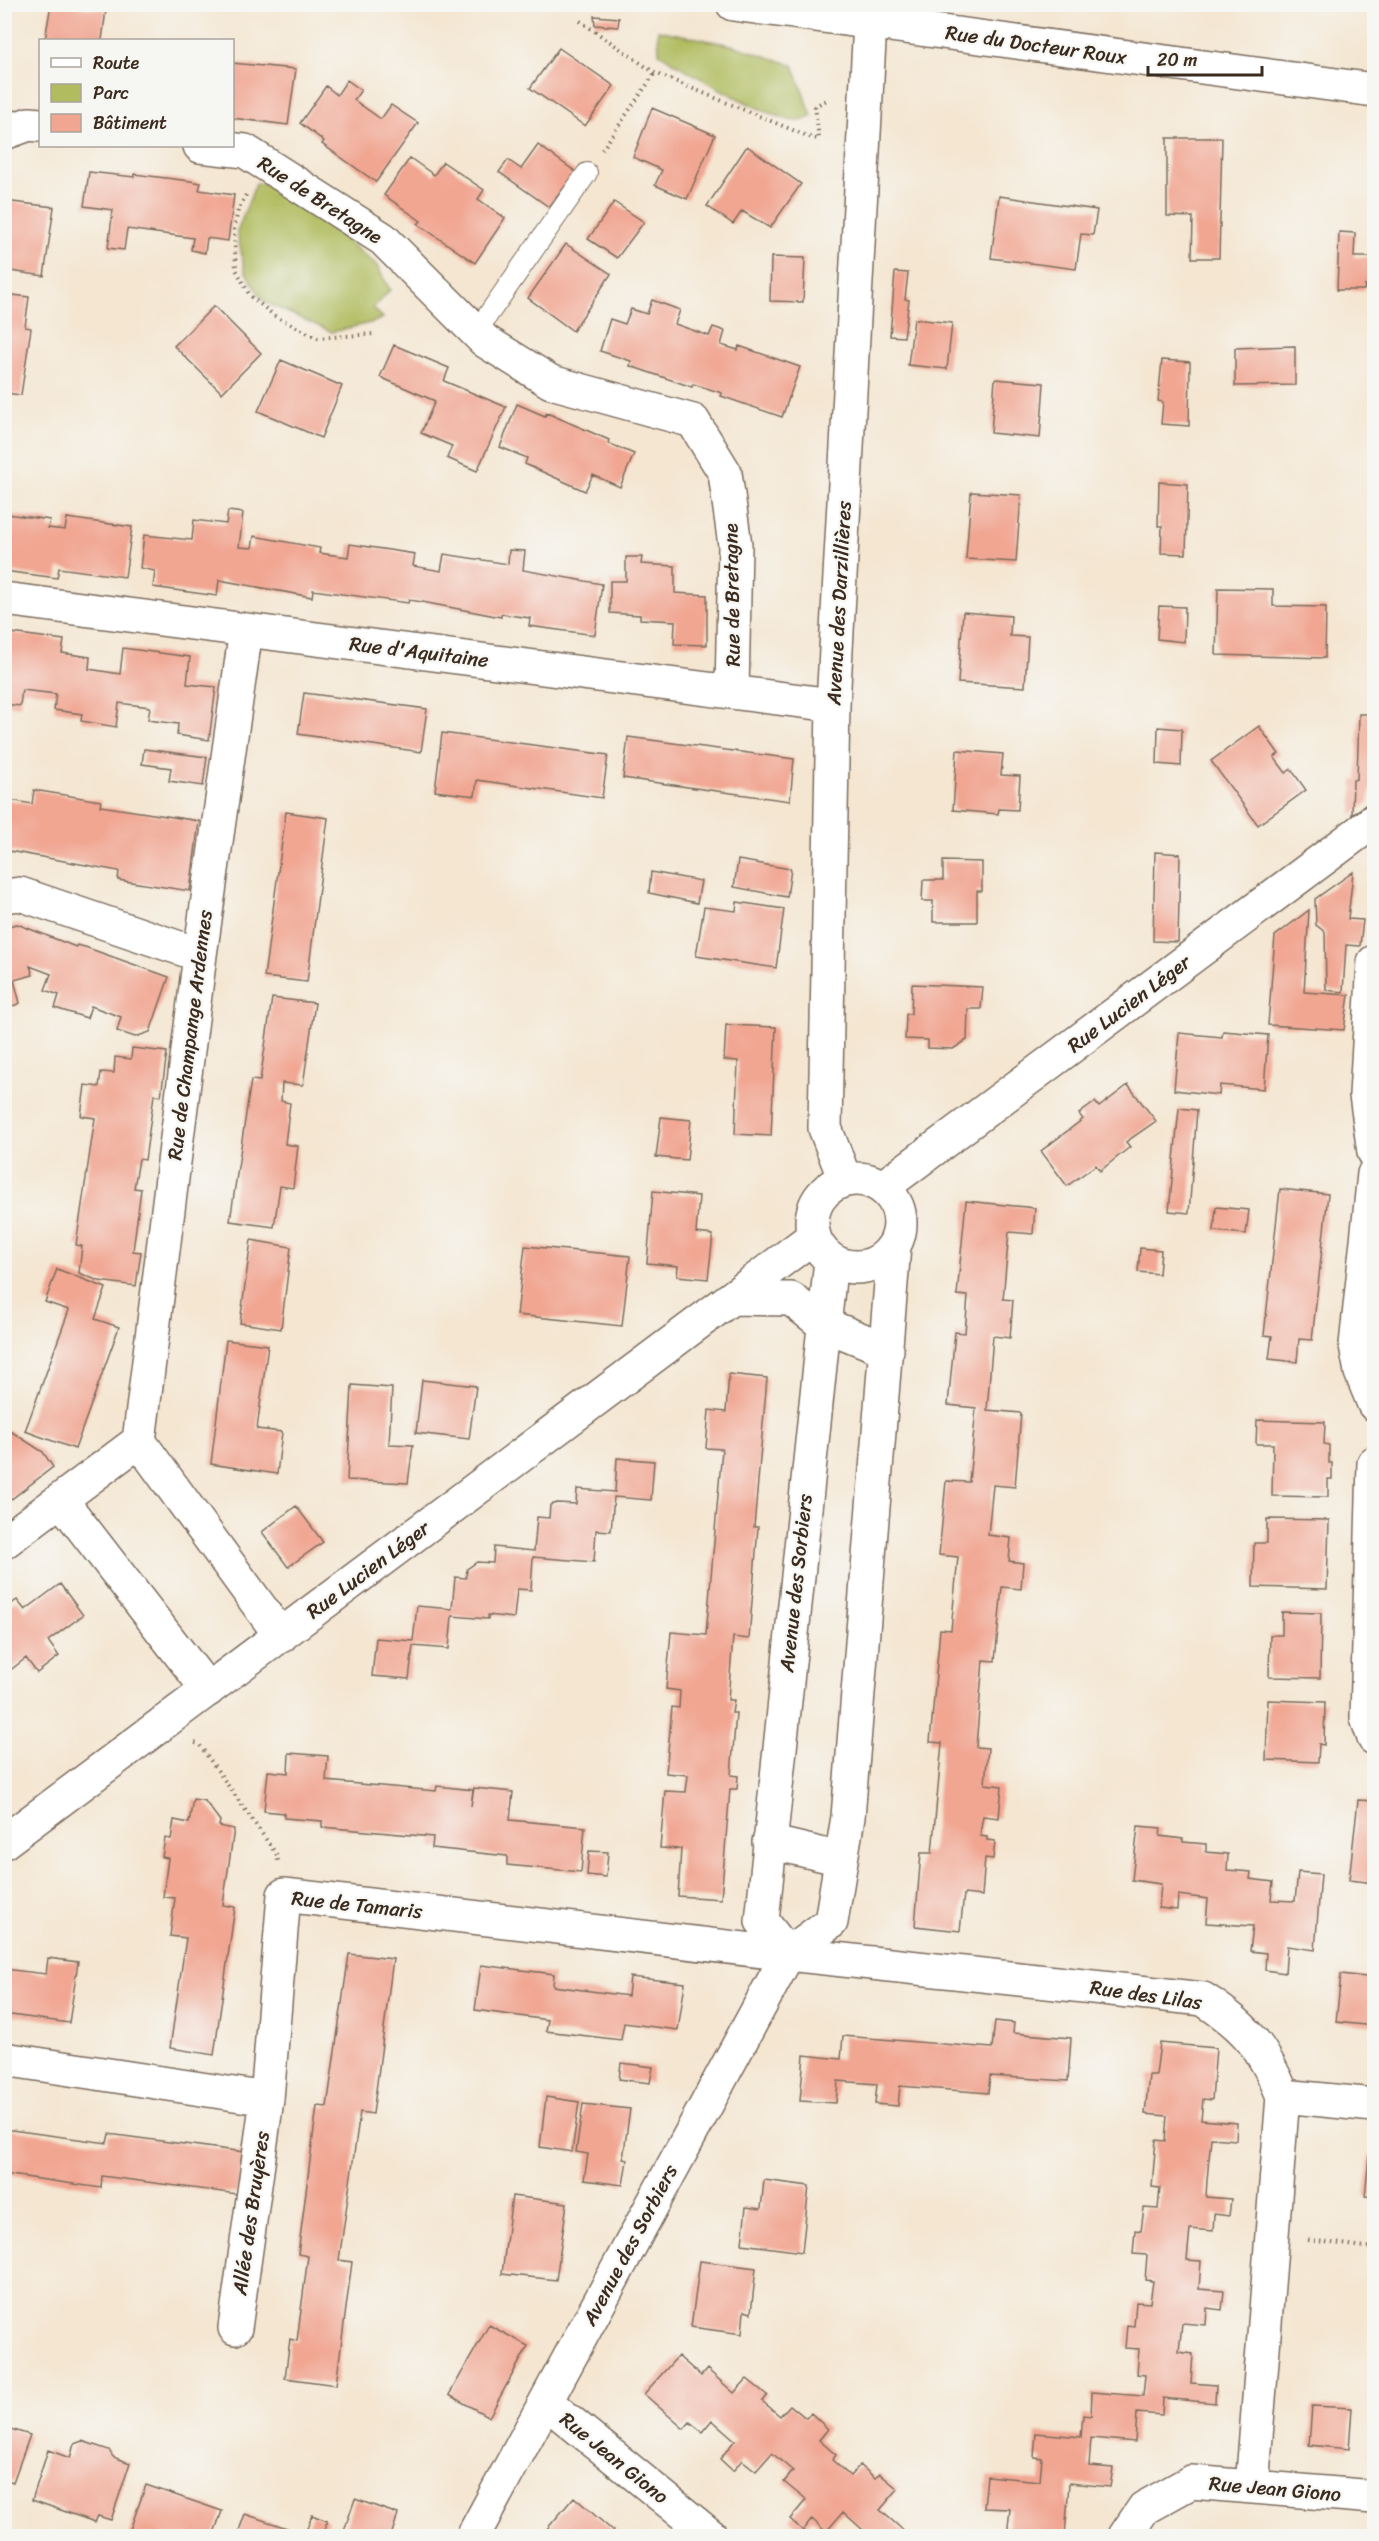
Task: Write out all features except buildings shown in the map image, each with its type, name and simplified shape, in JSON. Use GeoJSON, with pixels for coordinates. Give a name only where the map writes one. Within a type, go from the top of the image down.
{"type":"FeatureCollection","features":[{"type":"Feature","properties":{"kind":"street","name":"Rue du Docteur Roux"},"geometry":{"type":"LineString","coordinates":[[733,4],[875,14],[1374,90]]}},
{"type":"Feature","properties":{"kind":"street","name":"Avenue des Darzillières"},"geometry":{"type":"LineString","coordinates":[[844,1180],[825,1128],[833,705],[866,79],[875,14]]}},
{"type":"Feature","properties":{"kind":"street"},"geometry":{"type":"LineString","coordinates":[[4,133],[29,124],[39,125]]}},
{"type":"Feature","properties":{"kind":"street","name":"Rue de Bretagne"},"geometry":{"type":"LineString","coordinates":[[209,147],[245,151],[383,239],[485,340],[551,382],[693,421],[725,473],[727,483],[735,545],[732,692]]}},
{"type":"Feature","properties":{"kind":"street","name":"Rue d'Aquitaine"},"geometry":{"type":"LineString","coordinates":[[4,599],[833,705]]}},
{"type":"Feature","properties":{"kind":"street","name":"Rue de Champange Ardennes"},"geometry":{"type":"LineString","coordinates":[[139,1441],[200,955],[246,630]]}},
{"type":"Feature","properties":{"kind":"street","name":"Rue Lucien Léger"},"geometry":{"type":"LineString","coordinates":[[882,1188],[1374,820]]}},
{"type":"Feature","properties":{"kind":"street"},"geometry":{"type":"LineString","coordinates":[[4,896],[20,894],[200,955]]}},
{"type":"Feature","properties":{"kind":"street"},"geometry":{"type":"LineString","coordinates":[[1374,962],[1366,1095],[1374,1152]]}},
{"type":"Feature","properties":{"kind":"street"},"geometry":{"type":"LineString","coordinates":[[1374,1174],[1356,1345],[1361,1372],[1374,1404]]}},
{"type":"Feature","properties":{"kind":"street"},"geometry":{"type":"LineString","coordinates":[[860,1178],[874,1182],[882,1188],[896,1202],[901,1217],[900,1232],[894,1246],[872,1265],[858,1268],[843,1266],[822,1248],[811,1223],[813,1208],[820,1196],[831,1186],[844,1180],[860,1178]]}},
{"type":"Feature","properties":{"kind":"street","name":"Avenue des Sorbiers"},"geometry":{"type":"LineString","coordinates":[[473,2536],[788,1954],[831,1922],[848,1817],[894,1246]]}},
{"type":"Feature","properties":{"kind":"street","name":"Rue Lucien Léger"},"geometry":{"type":"LineString","coordinates":[[4,1842],[732,1298],[822,1248]]}},
{"type":"Feature","properties":{"kind":"street","name":"Avenue des Sorbiers"},"geometry":{"type":"LineString","coordinates":[[788,1954],[762,1922],[823,1324],[822,1248]]}},
{"type":"Feature","properties":{"kind":"street"},"geometry":{"type":"LineString","coordinates":[[732,1298],[791,1299],[823,1324],[886,1350]]}},
{"type":"Feature","properties":{"kind":"street"},"geometry":{"type":"LineString","coordinates":[[4,1542],[139,1441],[281,1636]]}},
{"type":"Feature","properties":{"kind":"street"},"geometry":{"type":"LineString","coordinates":[[1374,1462],[1367,1695],[1367,1718],[1374,1738]]}},
{"type":"Feature","properties":{"kind":"street"},"geometry":{"type":"LineString","coordinates":[[61,1500],[208,1690]]}},
{"type":"Feature","properties":{"kind":"street"},"geometry":{"type":"LineString","coordinates":[[769,1842],[841,1859]]}},
{"type":"Feature","properties":{"kind":"street","name":"Rue de Tamaris"},"geometry":{"type":"LineString","coordinates":[[267,2099],[284,1895],[788,1954]]}},
{"type":"Feature","properties":{"kind":"street","name":"Rue des Lilas"},"geometry":{"type":"LineString","coordinates":[[788,1954],[1203,1999],[1227,2014],[1254,2040],[1271,2066],[1283,2096],[1282,2133],[1271,2236],[1252,2487]]}},
{"type":"Feature","properties":{"kind":"street"},"geometry":{"type":"LineString","coordinates":[[4,2059],[267,2099]]}},
{"type":"Feature","properties":{"kind":"street"},"geometry":{"type":"LineString","coordinates":[[1283,2096],[1374,2105]]}},
{"type":"Feature","properties":{"kind":"street","name":"Allée des Bruyères"},"geometry":{"type":"LineString","coordinates":[[235,2328],[267,2099]]}},
{"type":"Feature","properties":{"kind":"street","name":"Rue Jean Giono"},"geometry":{"type":"LineString","coordinates":[[546,2402],[711,2536]]}},
{"type":"Feature","properties":{"kind":"street","name":"Rue Jean Giono"},"geometry":{"type":"LineString","coordinates":[[1125,2536],[1144,2508],[1191,2482],[1374,2497]]}},
{"type":"Feature","properties":{"kind":"lane"},"geometry":{"type":"LineString","coordinates":[[476,332],[587,173]]}},
{"type":"Feature","properties":{"kind":"path"},"geometry":{"type":"LineString","coordinates":[[580,21],[656,73],[819,139],[815,106],[866,79]]}},
{"type":"Feature","properties":{"kind":"path"},"geometry":{"type":"LineString","coordinates":[[587,173],[656,73]]}},
{"type":"Feature","properties":{"kind":"path"},"geometry":{"type":"LineString","coordinates":[[263,162],[238,210],[234,230],[236,269],[249,296],[275,316],[318,338],[374,334]]}},
{"type":"Feature","properties":{"kind":"path"},"geometry":{"type":"LineString","coordinates":[[147,1736],[199,1744],[277,1855],[284,1895]]}},
{"type":"Feature","properties":{"kind":"path"},"geometry":{"type":"LineString","coordinates":[[1271,2236],[1374,2248]]}},
{"type":"Feature","properties":{"kind":"green space"},"geometry":{"type":"Polygon","coordinates":[[[658,30],[735,46],[793,65],[812,116],[802,121],[788,119],[751,105],[708,82],[659,53],[658,30]]]}},
{"type":"Feature","properties":{"kind":"green space"},"geometry":{"type":"Polygon","coordinates":[[[256,183],[282,186],[377,266],[390,290],[373,308],[383,318],[332,332],[264,302],[245,271],[237,232],[256,183]]]}}]}
